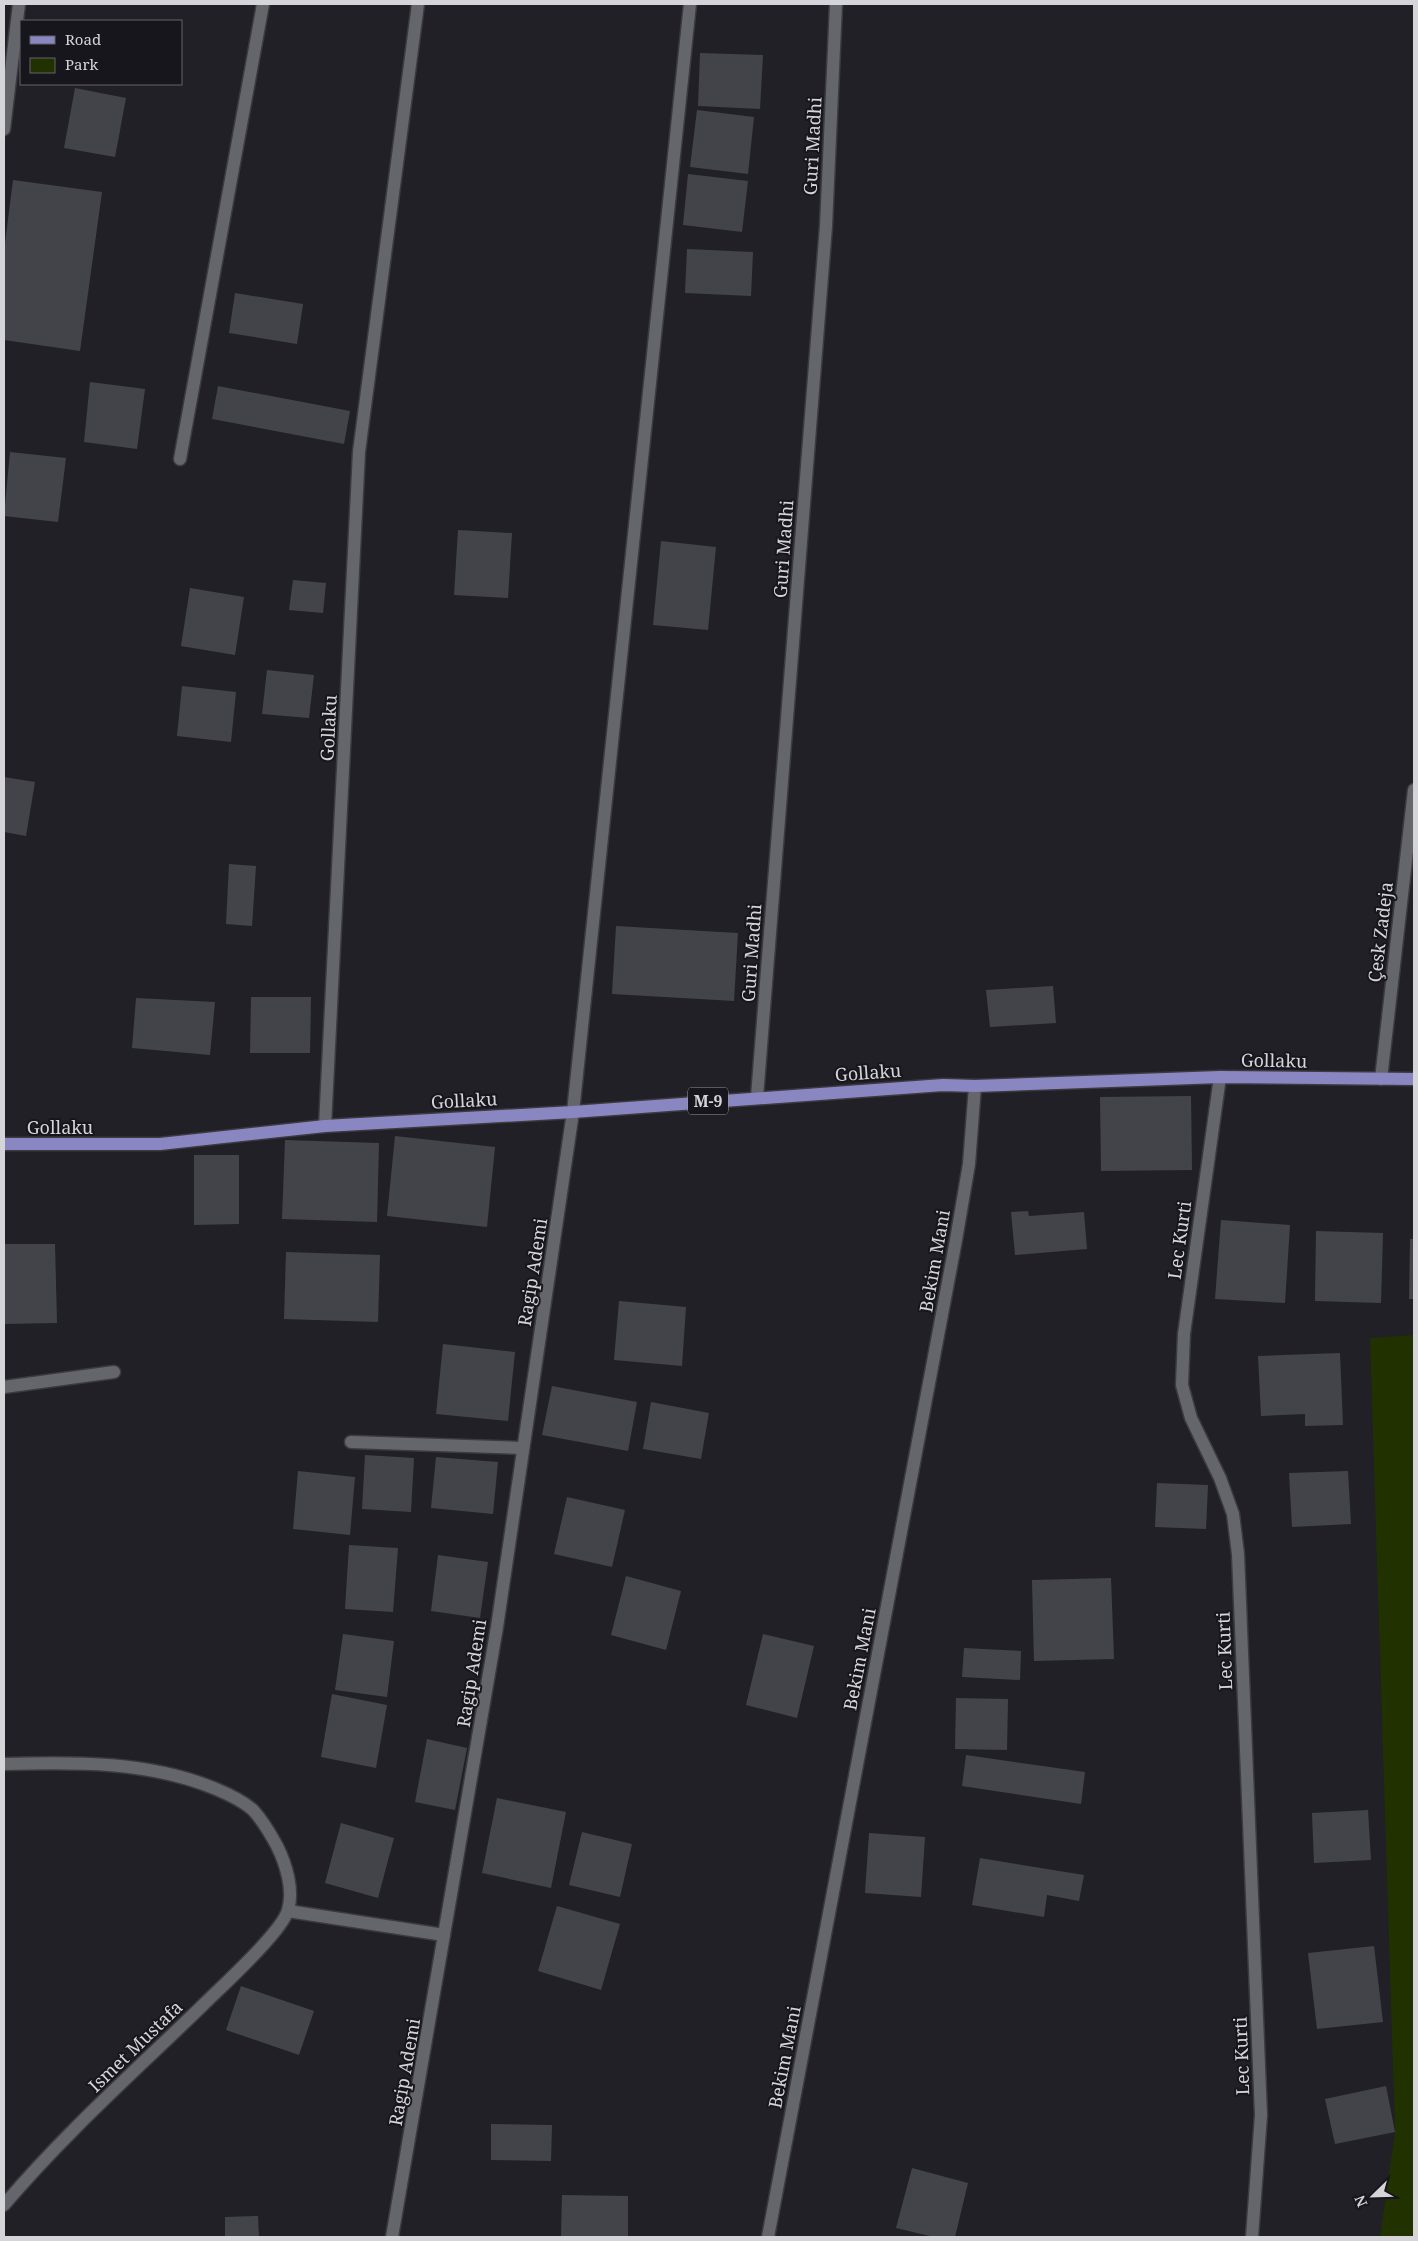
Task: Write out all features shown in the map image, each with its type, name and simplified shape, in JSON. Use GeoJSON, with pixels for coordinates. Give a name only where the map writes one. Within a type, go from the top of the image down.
{"type":"FeatureCollection","features":[{"type":"Feature","properties":{"kind":"main road","name":"Gollaku"},"geometry":{"type":"LineString","coordinates":[[4,1144],[160,1144],[325,1126],[573,1112],[757,1097],[943,1085],[975,1086],[1220,1077],[1414,1079]]}},
{"type":"Feature","properties":{"kind":"street"},"geometry":{"type":"LineString","coordinates":[[4,129],[19,4]]}},
{"type":"Feature","properties":{"kind":"street"},"geometry":{"type":"LineString","coordinates":[[180,459],[264,4]]}},
{"type":"Feature","properties":{"kind":"street","name":"Gollaku"},"geometry":{"type":"LineString","coordinates":[[325,1126],[359,452],[418,4]]}},
{"type":"Feature","properties":{"kind":"street","name":"Ragip Ademi"},"geometry":{"type":"LineString","coordinates":[[392,2237],[496,1627],[573,1112],[690,4]]}},
{"type":"Feature","properties":{"kind":"street","name":"Guri Madhi"},"geometry":{"type":"LineString","coordinates":[[757,1097],[826,226],[836,4]]}},
{"type":"Feature","properties":{"kind":"street","name":"Çesk Zadeja"},"geometry":{"type":"LineString","coordinates":[[1381,1079],[1414,790]]}},
{"type":"Feature","properties":{"kind":"street","name":"Lec Kurti"},"geometry":{"type":"LineString","coordinates":[[1220,1077],[1184,1334],[1182,1385],[1191,1418],[1220,1478],[1233,1514],[1238,1554],[1261,2115],[1252,2237]]}},
{"type":"Feature","properties":{"kind":"street","name":"Bekim Mani"},"geometry":{"type":"LineString","coordinates":[[768,2237],[956,1240],[969,1164],[975,1086]]}},
{"type":"Feature","properties":{"kind":"street"},"geometry":{"type":"LineString","coordinates":[[4,1387],[114,1372]]}},
{"type":"Feature","properties":{"kind":"street"},"geometry":{"type":"LineString","coordinates":[[351,1442],[524,1448]]}},
{"type":"Feature","properties":{"kind":"street","name":"Ismet Mustafa"},"geometry":{"type":"LineString","coordinates":[[4,1764],[103,1764],[154,1770],[193,1780],[226,1793],[252,1809],[269,1830],[282,1855],[290,1884],[288,1911],[274,1933],[233,1976],[34,2169],[4,2206]]}},
{"type":"Feature","properties":{"kind":"street"},"geometry":{"type":"LineString","coordinates":[[288,1911],[444,1936]]}},
{"type":"Feature","properties":{"kind":"green space"},"geometry":{"type":"Polygon","coordinates":[[[1414,1335],[1414,2237],[1380,2237],[1395,2132],[1370,1338],[1414,1335]]]}},
{"type":"Feature","properties":{"kind":"building"},"geometry":{"type":"Polygon","coordinates":[[[700,53],[763,55],[760,109],[698,106],[700,53]]]}},
{"type":"Feature","properties":{"kind":"building"},"geometry":{"type":"Polygon","coordinates":[[[75,88],[126,98],[115,157],[64,148],[75,88]]]}},
{"type":"Feature","properties":{"kind":"building"},"geometry":{"type":"Polygon","coordinates":[[[697,110],[754,117],[748,174],[690,167],[697,110]]]}},
{"type":"Feature","properties":{"kind":"building"},"geometry":{"type":"Polygon","coordinates":[[[688,174],[748,181],[742,232],[683,225],[688,174]]]}},
{"type":"Feature","properties":{"kind":"building"},"geometry":{"type":"Polygon","coordinates":[[[13,180],[102,192],[80,351],[4,340],[4,251],[13,180]]]}},
{"type":"Feature","properties":{"kind":"building"},"geometry":{"type":"Polygon","coordinates":[[[687,249],[753,252],[751,296],[685,293],[687,249]]]}},
{"type":"Feature","properties":{"kind":"building"},"geometry":{"type":"Polygon","coordinates":[[[235,293],[303,304],[297,344],[229,333],[235,293]]]}},
{"type":"Feature","properties":{"kind":"building"},"geometry":{"type":"Polygon","coordinates":[[[90,382],[145,389],[137,449],[84,442],[90,382]]]}},
{"type":"Feature","properties":{"kind":"building"},"geometry":{"type":"Polygon","coordinates":[[[218,386],[350,411],[344,444],[212,419],[218,386]]]}},
{"type":"Feature","properties":{"kind":"building"},"geometry":{"type":"Polygon","coordinates":[[[10,452],[66,458],[58,522],[4,516],[10,452]]]}},
{"type":"Feature","properties":{"kind":"building"},"geometry":{"type":"Polygon","coordinates":[[[458,530],[512,533],[508,598],[454,595],[458,530]]]}},
{"type":"Feature","properties":{"kind":"building"},"geometry":{"type":"Polygon","coordinates":[[[661,541],[716,547],[708,630],[653,625],[661,541]]]}},
{"type":"Feature","properties":{"kind":"building"},"geometry":{"type":"Polygon","coordinates":[[[293,580],[326,583],[323,613],[289,610],[293,580]]]}},
{"type":"Feature","properties":{"kind":"building"},"geometry":{"type":"Polygon","coordinates":[[[190,588],[244,597],[235,655],[181,646],[190,588]]]}},
{"type":"Feature","properties":{"kind":"building"},"geometry":{"type":"Polygon","coordinates":[[[267,670],[314,675],[309,718],[262,714],[267,670]]]}},
{"type":"Feature","properties":{"kind":"building"},"geometry":{"type":"Polygon","coordinates":[[[182,686],[236,692],[231,742],[177,736],[182,686]]]}},
{"type":"Feature","properties":{"kind":"building"},"geometry":{"type":"Polygon","coordinates":[[[4,777],[35,782],[26,836],[4,832],[4,777]]]}},
{"type":"Feature","properties":{"kind":"building"},"geometry":{"type":"Polygon","coordinates":[[[229,864],[256,866],[252,926],[226,924],[229,864]]]}},
{"type":"Feature","properties":{"kind":"building"},"geometry":{"type":"Polygon","coordinates":[[[616,926],[738,933],[734,1001],[612,994],[616,926]]]}},
{"type":"Feature","properties":{"kind":"building"},"geometry":{"type":"Polygon","coordinates":[[[1053,986],[1056,1023],[990,1027],[986,990],[1053,986]]]}},
{"type":"Feature","properties":{"kind":"building"},"geometry":{"type":"Polygon","coordinates":[[[251,997],[311,997],[310,1053],[250,1053],[251,997]]]}},
{"type":"Feature","properties":{"kind":"building"},"geometry":{"type":"Polygon","coordinates":[[[136,998],[215,1002],[210,1055],[132,1048],[136,998]]]}},
{"type":"Feature","properties":{"kind":"building"},"geometry":{"type":"Polygon","coordinates":[[[1191,1096],[1192,1170],[1101,1171],[1100,1097],[1191,1096]]]}},
{"type":"Feature","properties":{"kind":"building"},"geometry":{"type":"Polygon","coordinates":[[[395,1136],[495,1147],[487,1227],[387,1216],[395,1136]]]}},
{"type":"Feature","properties":{"kind":"building"},"geometry":{"type":"Polygon","coordinates":[[[285,1140],[379,1143],[377,1222],[282,1219],[285,1140]]]}},
{"type":"Feature","properties":{"kind":"building"},"geometry":{"type":"Polygon","coordinates":[[[194,1155],[239,1155],[239,1224],[194,1225],[194,1155]]]}},
{"type":"Feature","properties":{"kind":"building"},"geometry":{"type":"Polygon","coordinates":[[[1028,1211],[1029,1216],[1084,1212],[1087,1249],[1015,1255],[1011,1212],[1028,1211]]]}},
{"type":"Feature","properties":{"kind":"building"},"geometry":{"type":"Polygon","coordinates":[[[1221,1220],[1290,1225],[1285,1303],[1215,1299],[1221,1220]]]}},
{"type":"Feature","properties":{"kind":"building"},"geometry":{"type":"Polygon","coordinates":[[[1316,1231],[1383,1233],[1381,1303],[1315,1301],[1316,1231]]]}},
{"type":"Feature","properties":{"kind":"building"},"geometry":{"type":"Polygon","coordinates":[[[1410,1239],[1414,1239],[1414,1299],[1409,1299],[1410,1239]]]}},
{"type":"Feature","properties":{"kind":"building"},"geometry":{"type":"Polygon","coordinates":[[[4,1244],[55,1244],[57,1323],[4,1324],[4,1244]]]}},
{"type":"Feature","properties":{"kind":"building"},"geometry":{"type":"Polygon","coordinates":[[[286,1252],[380,1255],[378,1322],[284,1319],[286,1252]]]}},
{"type":"Feature","properties":{"kind":"building"},"geometry":{"type":"Polygon","coordinates":[[[619,1301],[686,1307],[682,1366],[614,1360],[619,1301]]]}},
{"type":"Feature","properties":{"kind":"building"},"geometry":{"type":"Polygon","coordinates":[[[443,1344],[515,1352],[508,1421],[436,1414],[443,1344]]]}},
{"type":"Feature","properties":{"kind":"building"},"geometry":{"type":"Polygon","coordinates":[[[1340,1353],[1343,1425],[1305,1426],[1305,1414],[1261,1416],[1258,1356],[1340,1353]]]}},
{"type":"Feature","properties":{"kind":"building"},"geometry":{"type":"Polygon","coordinates":[[[552,1386],[637,1402],[628,1451],[542,1435],[552,1386]]]}},
{"type":"Feature","properties":{"kind":"building"},"geometry":{"type":"Polygon","coordinates":[[[651,1402],[709,1413],[701,1459],[643,1449],[651,1402]]]}},
{"type":"Feature","properties":{"kind":"building"},"geometry":{"type":"Polygon","coordinates":[[[365,1455],[414,1458],[411,1512],[362,1509],[365,1455]]]}},
{"type":"Feature","properties":{"kind":"building"},"geometry":{"type":"Polygon","coordinates":[[[436,1457],[498,1462],[493,1514],[431,1508],[436,1457]]]}},
{"type":"Feature","properties":{"kind":"building"},"geometry":{"type":"Polygon","coordinates":[[[298,1471],[355,1477],[350,1535],[293,1529],[298,1471]]]}},
{"type":"Feature","properties":{"kind":"building"},"geometry":{"type":"Polygon","coordinates":[[[1348,1471],[1351,1524],[1292,1527],[1289,1473],[1348,1471]]]}},
{"type":"Feature","properties":{"kind":"building"},"geometry":{"type":"Polygon","coordinates":[[[1157,1483],[1208,1485],[1206,1529],[1155,1527],[1157,1483]]]}},
{"type":"Feature","properties":{"kind":"building"},"geometry":{"type":"Polygon","coordinates":[[[567,1497],[625,1510],[612,1567],[554,1554],[567,1497]]]}},
{"type":"Feature","properties":{"kind":"building"},"geometry":{"type":"Polygon","coordinates":[[[349,1545],[398,1548],[393,1612],[345,1609],[349,1545]]]}},
{"type":"Feature","properties":{"kind":"building"},"geometry":{"type":"Polygon","coordinates":[[[438,1555],[488,1562],[480,1618],[431,1611],[438,1555]]]}},
{"type":"Feature","properties":{"kind":"building"},"geometry":{"type":"Polygon","coordinates":[[[626,1576],[681,1591],[666,1650],[611,1635],[626,1576]]]}},
{"type":"Feature","properties":{"kind":"building"},"geometry":{"type":"Polygon","coordinates":[[[1111,1578],[1114,1659],[1034,1661],[1032,1580],[1111,1578]]]}},
{"type":"Feature","properties":{"kind":"building"},"geometry":{"type":"Polygon","coordinates":[[[343,1634],[394,1641],[387,1697],[335,1690],[343,1634]]]}},
{"type":"Feature","properties":{"kind":"building"},"geometry":{"type":"Polygon","coordinates":[[[763,1634],[814,1646],[797,1718],[746,1705],[763,1634]]]}},
{"type":"Feature","properties":{"kind":"building"},"geometry":{"type":"Polygon","coordinates":[[[964,1648],[1021,1651],[1020,1680],[962,1677],[964,1648]]]}},
{"type":"Feature","properties":{"kind":"building"},"geometry":{"type":"Polygon","coordinates":[[[332,1694],[387,1705],[376,1768],[321,1757],[332,1694]]]}},
{"type":"Feature","properties":{"kind":"building"},"geometry":{"type":"Polygon","coordinates":[[[956,1698],[1008,1699],[1007,1750],[955,1749],[956,1698]]]}},
{"type":"Feature","properties":{"kind":"building"},"geometry":{"type":"Polygon","coordinates":[[[427,1739],[467,1748],[455,1810],[415,1802],[427,1739]]]}},
{"type":"Feature","properties":{"kind":"building"},"geometry":{"type":"Polygon","coordinates":[[[966,1755],[1085,1772],[1081,1804],[962,1786],[966,1755]]]}},
{"type":"Feature","properties":{"kind":"building"},"geometry":{"type":"Polygon","coordinates":[[[497,1798],[566,1812],[551,1888],[482,1873],[497,1798]]]}},
{"type":"Feature","properties":{"kind":"building"},"geometry":{"type":"Polygon","coordinates":[[[1368,1810],[1371,1860],[1314,1863],[1312,1813],[1368,1810]]]}},
{"type":"Feature","properties":{"kind":"building"},"geometry":{"type":"Polygon","coordinates":[[[341,1823],[394,1838],[378,1898],[325,1883],[341,1823]]]}},
{"type":"Feature","properties":{"kind":"building"},"geometry":{"type":"Polygon","coordinates":[[[582,1832],[632,1844],[620,1897],[569,1885],[582,1832]]]}},
{"type":"Feature","properties":{"kind":"building"},"geometry":{"type":"Polygon","coordinates":[[[869,1833],[925,1837],[921,1897],[865,1893],[869,1833]]]}},
{"type":"Feature","properties":{"kind":"building"},"geometry":{"type":"Polygon","coordinates":[[[980,1858],[1084,1875],[1079,1901],[1047,1895],[1044,1917],[972,1905],[980,1858]]]}},
{"type":"Feature","properties":{"kind":"building"},"geometry":{"type":"Polygon","coordinates":[[[557,1906],[620,1924],[601,1990],[538,1971],[557,1906]]]}},
{"type":"Feature","properties":{"kind":"building"},"geometry":{"type":"Polygon","coordinates":[[[1374,1946],[1383,2022],[1317,2029],[1308,1953],[1374,1946]]]}},
{"type":"Feature","properties":{"kind":"building"},"geometry":{"type":"Polygon","coordinates":[[[241,1986],[314,2011],[299,2055],[226,2030],[241,1986]]]}},
{"type":"Feature","properties":{"kind":"building"},"geometry":{"type":"Polygon","coordinates":[[[1386,2086],[1395,2132],[1335,2144],[1325,2099],[1386,2086]]]}},
{"type":"Feature","properties":{"kind":"building"},"geometry":{"type":"Polygon","coordinates":[[[491,2124],[552,2125],[551,2161],[491,2160],[491,2124]]]}},
{"type":"Feature","properties":{"kind":"building"},"geometry":{"type":"Polygon","coordinates":[[[912,2168],[968,2183],[955,2237],[934,2237],[896,2228],[912,2168]]]}},
{"type":"Feature","properties":{"kind":"building"},"geometry":{"type":"Polygon","coordinates":[[[562,2195],[628,2196],[628,2237],[561,2237],[562,2195]]]}},
{"type":"Feature","properties":{"kind":"building"},"geometry":{"type":"Polygon","coordinates":[[[258,2216],[259,2237],[225,2237],[225,2217],[258,2216]]]}}]}
